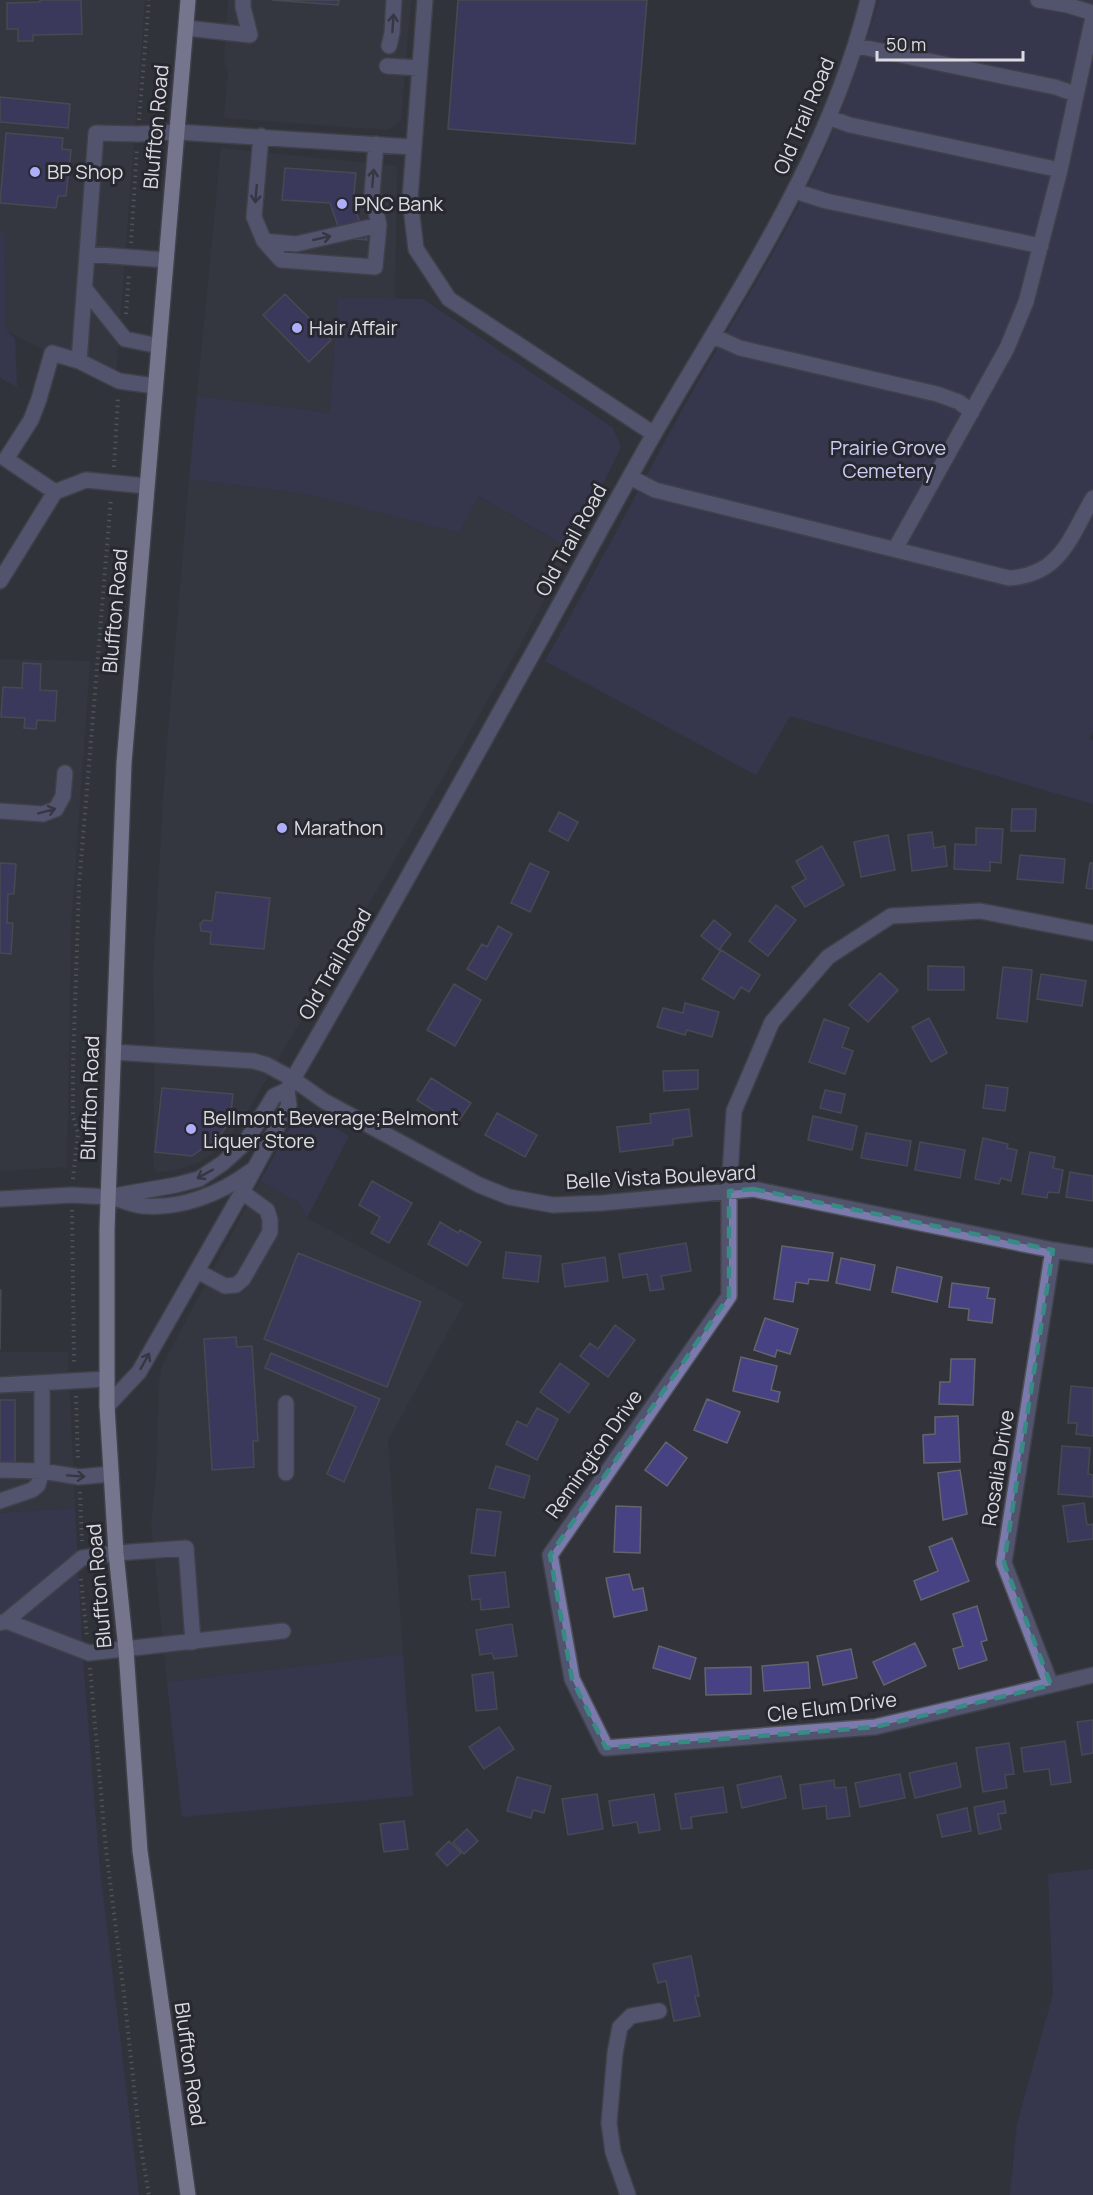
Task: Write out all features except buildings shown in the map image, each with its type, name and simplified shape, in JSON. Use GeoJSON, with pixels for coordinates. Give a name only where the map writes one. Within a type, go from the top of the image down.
{"type":"FeatureCollection","features":[{"type":"Feature","properties":{"kind":"main road","name":"Bluffton Road"},"geometry":{"type":"LineString","coordinates":[[188,0],[124,763],[108,1197],[107,1406],[116,1553],[126,1650],[140,1851],[188,2195]]}},
{"type":"Feature","properties":{"kind":"street"},"geometry":{"type":"LineString","coordinates":[[186,28],[250,35],[243,0]]}},
{"type":"Feature","properties":{"kind":"street"},"geometry":{"type":"LineString","coordinates":[[389,46],[394,0]]}},
{"type":"Feature","properties":{"kind":"street"},"geometry":{"type":"LineString","coordinates":[[425,0],[410,199],[416,249],[449,299],[654,434]]}},
{"type":"Feature","properties":{"kind":"street","name":"Old Trail Road"},"geometry":{"type":"LineString","coordinates":[[108,1197],[199,1179],[223,1163],[245,1143],[274,1096],[290,1084],[388,914],[654,434],[713,336],[795,191],[830,118],[857,46],[868,0]]}},
{"type":"Feature","properties":{"kind":"street"},"geometry":{"type":"LineString","coordinates":[[895,549],[1007,348],[1026,302],[1041,246],[1060,170],[1093,15],[1038,0]]}},
{"type":"Feature","properties":{"kind":"street"},"geometry":{"type":"LineString","coordinates":[[857,46],[1055,87],[1075,94]]}},
{"type":"Feature","properties":{"kind":"street"},"geometry":{"type":"LineString","coordinates":[[387,66],[420,68]]}},
{"type":"Feature","properties":{"kind":"street"},"geometry":{"type":"LineString","coordinates":[[830,118],[850,125],[1060,170]]}},
{"type":"Feature","properties":{"kind":"street"},"geometry":{"type":"LineString","coordinates":[[80,361],[96,133],[177,132],[413,147]]}},
{"type":"Feature","properties":{"kind":"street"},"geometry":{"type":"LineString","coordinates":[[261,136],[254,217],[264,241],[281,260],[375,267],[379,225],[372,193],[376,144]]}},
{"type":"Feature","properties":{"kind":"street"},"geometry":{"type":"LineString","coordinates":[[795,191],[826,201],[1041,246]]}},
{"type":"Feature","properties":{"kind":"street"},"geometry":{"type":"LineString","coordinates":[[264,241],[296,244],[379,225]]}},
{"type":"Feature","properties":{"kind":"street"},"geometry":{"type":"LineString","coordinates":[[87,254],[166,260]]}},
{"type":"Feature","properties":{"kind":"street"},"geometry":{"type":"LineString","coordinates":[[85,289],[125,339],[159,346]]}},
{"type":"Feature","properties":{"kind":"street"},"geometry":{"type":"LineString","coordinates":[[713,336],[740,348],[937,394],[959,402],[972,412]]}},
{"type":"Feature","properties":{"kind":"street"},"geometry":{"type":"LineString","coordinates":[[55,492],[3,463],[31,420],[52,353],[80,361],[119,381],[155,386]]}},
{"type":"Feature","properties":{"kind":"street"},"geometry":{"type":"LineString","coordinates":[[630,477],[655,490],[1010,578],[1024,577],[1048,567],[1060,554],[1092,501]]}},
{"type":"Feature","properties":{"kind":"street"},"geometry":{"type":"LineString","coordinates":[[0,581],[55,492],[86,480],[146,486]]}},
{"type":"Feature","properties":{"kind":"street"},"geometry":{"type":"LineString","coordinates":[[0,812],[42,814],[56,809],[63,796],[65,774]]}},
{"type":"Feature","properties":{"kind":"street","name":"Remington Drive"},"geometry":{"type":"LineString","coordinates":[[606,1748],[572,1679],[550,1555],[729,1296],[729,1191],[734,1111],[772,1022],[828,957],[891,916],[980,911],[1093,933]]}},
{"type":"Feature","properties":{"kind":"street","name":"Belle Vista Boulevard"},"geometry":{"type":"LineString","coordinates":[[113,1052],[254,1061],[267,1065],[290,1084],[479,1185],[509,1197],[553,1204],[592,1204],[753,1189],[1053,1250],[1093,1256]]}},
{"type":"Feature","properties":{"kind":"street","name":"Old Trail Road"},"geometry":{"type":"LineString","coordinates":[[107,1406],[139,1372],[242,1192],[289,1105],[290,1084]]}},
{"type":"Feature","properties":{"kind":"street","name":"Old Trail Road"},"geometry":{"type":"LineString","coordinates":[[108,1197],[141,1206],[172,1206],[200,1199],[235,1183],[255,1168]]}},
{"type":"Feature","properties":{"kind":"street"},"geometry":{"type":"LineString","coordinates":[[197,1271],[225,1286],[236,1285],[249,1270],[270,1232],[270,1220],[267,1210],[242,1192]]}},
{"type":"Feature","properties":{"kind":"street"},"geometry":{"type":"LineString","coordinates":[[0,1199],[108,1197]]}},
{"type":"Feature","properties":{"kind":"street","name":"Rosalia Drive"},"geometry":{"type":"LineString","coordinates":[[1051,1685],[1004,1563],[1053,1250]]}},
{"type":"Feature","properties":{"kind":"street"},"geometry":{"type":"LineString","coordinates":[[0,1385],[108,1379]]}},
{"type":"Feature","properties":{"kind":"street"},"geometry":{"type":"LineString","coordinates":[[0,1501],[32,1490],[38,1485],[42,1471],[42,1384]]}},
{"type":"Feature","properties":{"kind":"street"},"geometry":{"type":"LineString","coordinates":[[286,1403],[286,1473]]}},
{"type":"Feature","properties":{"kind":"street"},"geometry":{"type":"LineString","coordinates":[[0,1470],[42,1471],[79,1477],[111,1474]]}},
{"type":"Feature","properties":{"kind":"street"},"geometry":{"type":"LineString","coordinates":[[3,1622],[82,1558],[186,1548],[193,1642]]}},
{"type":"Feature","properties":{"kind":"street"},"geometry":{"type":"LineString","coordinates":[[3,1622],[89,1653],[283,1631]]}},
{"type":"Feature","properties":{"kind":"street","name":"Cle Elum Drive"},"geometry":{"type":"LineString","coordinates":[[606,1748],[875,1727],[1093,1675]]}},
{"type":"Feature","properties":{"kind":"street"},"geometry":{"type":"LineString","coordinates":[[628,2195],[613,2152],[609,2123],[615,2053],[620,2026],[631,2016],[659,2011]]}},
{"type":"Feature","properties":{"kind":"highlighted area"},"geometry":{"type":"Polygon","coordinates":[[[753,1189],[1053,1250],[1004,1563],[1051,1685],[875,1727],[606,1748],[572,1679],[550,1555],[729,1296],[729,1191],[753,1189]]]}},
{"type":"Feature","properties":{"kind":"shaded area"},"geometry":{"type":"Polygon","coordinates":[[[0,0],[145,0],[115,385],[6,331],[5,235],[0,232],[0,0]]]}},
{"type":"Feature","properties":{"kind":"shaded area"},"geometry":{"type":"Polygon","coordinates":[[[228,0],[411,0],[401,120],[388,130],[224,118],[228,73],[224,60],[228,0]]]}},
{"type":"Feature","properties":{"kind":"shaded area"},"geometry":{"type":"Polygon","coordinates":[[[221,148],[397,166],[395,299],[338,298],[330,413],[197,396],[221,148]]]}},
{"type":"Feature","properties":{"kind":"shaded area"},"geometry":{"type":"Polygon","coordinates":[[[189,479],[314,495],[477,496],[571,549],[519,647],[252,1104],[223,1146],[198,1163],[172,1171],[156,1172],[153,1162],[155,1037],[153,973],[165,769],[189,479]]]}},
{"type":"Feature","properties":{"kind":"shaded area"},"geometry":{"type":"Polygon","coordinates":[[[0,659],[90,661],[71,926],[67,1167],[0,1171],[0,659]]]}},
{"type":"Feature","properties":{"kind":"shaded area"},"geometry":{"type":"Polygon","coordinates":[[[260,1181],[298,1202],[307,1218],[464,1303],[388,1440],[403,1654],[167,1682],[151,1522],[156,1478],[159,1382],[162,1366],[260,1181]]]}},
{"type":"Feature","properties":{"kind":"shaded area"},"geometry":{"type":"Polygon","coordinates":[[[0,1352],[68,1352],[75,1508],[0,1513],[0,1352]]]}},
{"type":"Feature","properties":{"kind":"green space","name":"Prairie Grove Cemetery"},"geometry":{"type":"Polygon","coordinates":[[[879,0],[1093,0],[1093,732],[1089,739],[1093,740],[1093,804],[790,716],[756,775],[545,661],[699,380],[770,259],[805,192],[841,112],[879,0]]]}},
{"type":"Feature","properties":{"kind":"green space"},"geometry":{"type":"Polygon","coordinates":[[[0,232],[5,234],[6,330],[15,339],[17,388],[0,377],[0,232]]]}},
{"type":"Feature","properties":{"kind":"green space"},"geometry":{"type":"Polygon","coordinates":[[[338,298],[423,299],[613,428],[621,447],[571,549],[478,496],[459,533],[314,495],[189,479],[197,396],[330,413],[338,298]]]}},
{"type":"Feature","properties":{"kind":"green space"},"geometry":{"type":"Polygon","coordinates":[[[312,1115],[349,1136],[307,1218],[298,1202],[260,1181],[295,1119],[312,1115]]]}},
{"type":"Feature","properties":{"kind":"green space"},"geometry":{"type":"Polygon","coordinates":[[[75,1508],[83,1660],[100,1870],[139,2195],[0,2195],[0,1513],[75,1508]]]}},
{"type":"Feature","properties":{"kind":"green space"},"geometry":{"type":"Polygon","coordinates":[[[403,1654],[413,1796],[182,1817],[167,1682],[403,1654]]]}},
{"type":"Feature","properties":{"kind":"green space"},"geometry":{"type":"Polygon","coordinates":[[[1093,1869],[1093,2195],[1010,2195],[1017,2124],[1053,1994],[1048,1874],[1093,1869]]]}},
{"type":"Feature","properties":{"kind":"place","name":"BP Shop"},"geometry":{"type":"Point","coordinates":[35,172]}},
{"type":"Feature","properties":{"kind":"place","name":"PNC Bank"},"geometry":{"type":"Point","coordinates":[342,204]}},
{"type":"Feature","properties":{"kind":"place","name":"Hair Affair"},"geometry":{"type":"Point","coordinates":[297,328]}},
{"type":"Feature","properties":{"kind":"place","name":"Marathon"},"geometry":{"type":"Point","coordinates":[282,828]}},
{"type":"Feature","properties":{"kind":"place","name":"Bellmont Beverage;Belmont Liquer Store"},"geometry":{"type":"Point","coordinates":[191,1129]}}]}
